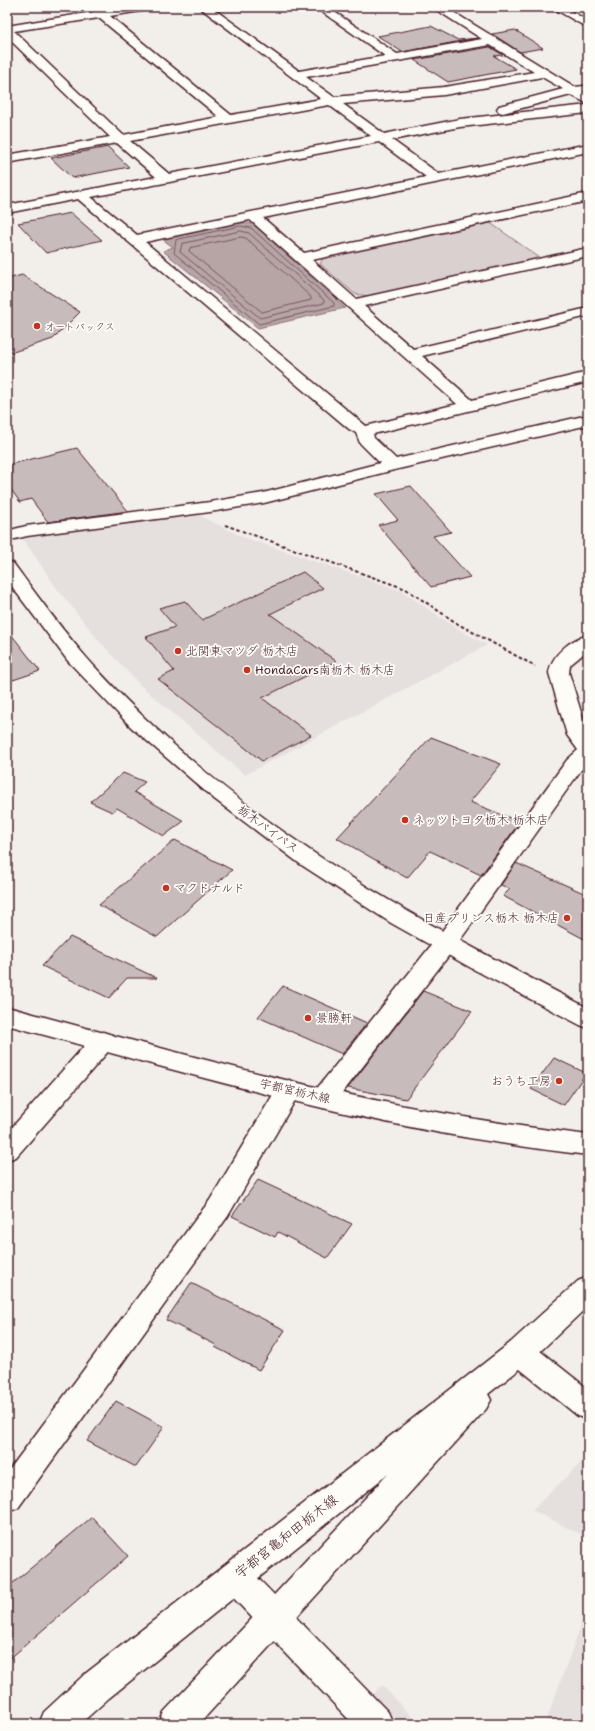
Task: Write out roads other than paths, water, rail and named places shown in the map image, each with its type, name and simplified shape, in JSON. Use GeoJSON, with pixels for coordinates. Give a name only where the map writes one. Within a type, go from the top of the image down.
{"type":"FeatureCollection","features":[{"type":"Feature","properties":{"kind":"street"},"geometry":{"type":"LineString","coordinates":[[7,30],[97,11],[148,7]]}},
{"type":"Feature","properties":{"kind":"street"},"geometry":{"type":"LineString","coordinates":[[204,7],[436,178]]}},
{"type":"Feature","properties":{"kind":"street"},"geometry":{"type":"LineString","coordinates":[[320,7],[395,58]]}},
{"type":"Feature","properties":{"kind":"street"},"geometry":{"type":"LineString","coordinates":[[437,7],[588,100]]}},
{"type":"Feature","properties":{"kind":"street"},"geometry":{"type":"LineString","coordinates":[[556,7],[588,25]]}},
{"type":"Feature","properties":{"kind":"street"},"geometry":{"type":"LineString","coordinates":[[97,11],[228,119]]}},
{"type":"Feature","properties":{"kind":"street"},"geometry":{"type":"LineString","coordinates":[[570,15],[588,12]]}},
{"type":"Feature","properties":{"kind":"street"},"geometry":{"type":"LineString","coordinates":[[7,30],[120,139],[166,179]]}},
{"type":"Feature","properties":{"kind":"street"},"geometry":{"type":"LineString","coordinates":[[298,75],[491,41]]}},
{"type":"Feature","properties":{"kind":"street"},"geometry":{"type":"LineString","coordinates":[[7,48],[21,45]]}},
{"type":"Feature","properties":{"kind":"street"},"geometry":{"type":"LineString","coordinates":[[7,159],[331,101],[444,91],[545,73]]}},
{"type":"Feature","properties":{"kind":"street"},"geometry":{"type":"LineString","coordinates":[[460,123],[541,98],[588,88]]}},
{"type":"Feature","properties":{"kind":"street"},"geometry":{"type":"LineString","coordinates":[[7,209],[460,123],[588,109]]}},
{"type":"Feature","properties":{"kind":"street"},"geometry":{"type":"LineString","coordinates":[[134,240],[436,178],[587,149]]}},
{"type":"Feature","properties":{"kind":"street"},"geometry":{"type":"LineString","coordinates":[[81,195],[343,416],[364,432],[366,440],[392,465]]}},
{"type":"Feature","properties":{"kind":"street"},"geometry":{"type":"LineString","coordinates":[[302,258],[588,197]]}},
{"type":"Feature","properties":{"kind":"street"},"geometry":{"type":"LineString","coordinates":[[253,216],[412,354],[469,406]]}},
{"type":"Feature","properties":{"kind":"street"},"geometry":{"type":"LineString","coordinates":[[355,304],[588,252]]}},
{"type":"Feature","properties":{"kind":"street"},"geometry":{"type":"LineString","coordinates":[[412,354],[588,312]]}},
{"type":"Feature","properties":{"kind":"street"},"geometry":{"type":"LineString","coordinates":[[364,432],[581,378],[588,390]]}},
{"type":"Feature","properties":{"kind":"street"},"geometry":{"type":"LineString","coordinates":[[7,536],[26,531],[196,509],[285,493],[392,465],[588,420]]}},
{"type":"Feature","properties":{"kind":"street","name":"栃木バイパス"},"geometry":{"type":"LineString","coordinates":[[7,567],[50,625],[99,684],[156,738],[229,800],[278,838],[356,891],[445,944],[588,1018]]}},
{"type":"Feature","properties":{"kind":"street"},"geometry":{"type":"LineString","coordinates":[[588,641],[573,651],[560,664],[559,677],[576,735],[588,749]]}},
{"type":"Feature","properties":{"kind":"street"},"geometry":{"type":"LineString","coordinates":[[324,1098],[445,944],[574,765],[588,753]]}},
{"type":"Feature","properties":{"kind":"street","name":"宇都宮栃木線"},"geometry":{"type":"LineString","coordinates":[[7,1016],[324,1098],[454,1126],[530,1139],[588,1145]]}},
{"type":"Feature","properties":{"kind":"street"},"geometry":{"type":"LineString","coordinates":[[7,1150],[103,1041]]}},
{"type":"Feature","properties":{"kind":"street"},"geometry":{"type":"LineString","coordinates":[[7,1498],[219,1208],[289,1090]]}},
{"type":"Feature","properties":{"kind":"street","name":"宇都宮亀和田栃木線"},"geometry":{"type":"LineString","coordinates":[[56,1724],[97,1686],[520,1352],[588,1289]]}},
{"type":"Feature","properties":{"kind":"street"},"geometry":{"type":"LineString","coordinates":[[520,1352],[588,1407]]}},
{"type":"Feature","properties":{"kind":"street","name":"宇都宮亀和田栃木線"},"geometry":{"type":"LineString","coordinates":[[176,1724],[276,1618],[520,1352]]}},
{"type":"Feature","properties":{"kind":"street"},"geometry":{"type":"LineString","coordinates":[[235,1577],[276,1618],[376,1724]]}},
{"type":"Feature","properties":{"kind":"water"},"geometry":{"type":"Polygon","coordinates":[[[241,222],[253,224],[345,308],[258,328],[163,251],[173,247],[162,239],[241,222]]]}},
{"type":"Feature","properties":{"kind":"place","name":"オートバックス"},"geometry":{"type":"Point","coordinates":[37,326]}},
{"type":"Feature","properties":{"kind":"place","name":"北関東マツダ 栃木店"},"geometry":{"type":"Point","coordinates":[178,651]}},
{"type":"Feature","properties":{"kind":"place","name":"HondaCars南栃木 栃木店"},"geometry":{"type":"Point","coordinates":[247,670]}},
{"type":"Feature","properties":{"kind":"place","name":"ネッツトヨタ栃木 栃木店"},"geometry":{"type":"Point","coordinates":[405,820]}},
{"type":"Feature","properties":{"kind":"place","name":"マクドナルド"},"geometry":{"type":"Point","coordinates":[166,888]}},
{"type":"Feature","properties":{"kind":"place","name":"日産プリンス栃木 栃木店"},"geometry":{"type":"Point","coordinates":[567,918]}},
{"type":"Feature","properties":{"kind":"place","name":"景勝軒"},"geometry":{"type":"Point","coordinates":[308,1018]}},
{"type":"Feature","properties":{"kind":"place","name":"おうち工房"},"geometry":{"type":"Point","coordinates":[559,1081]}}]}
